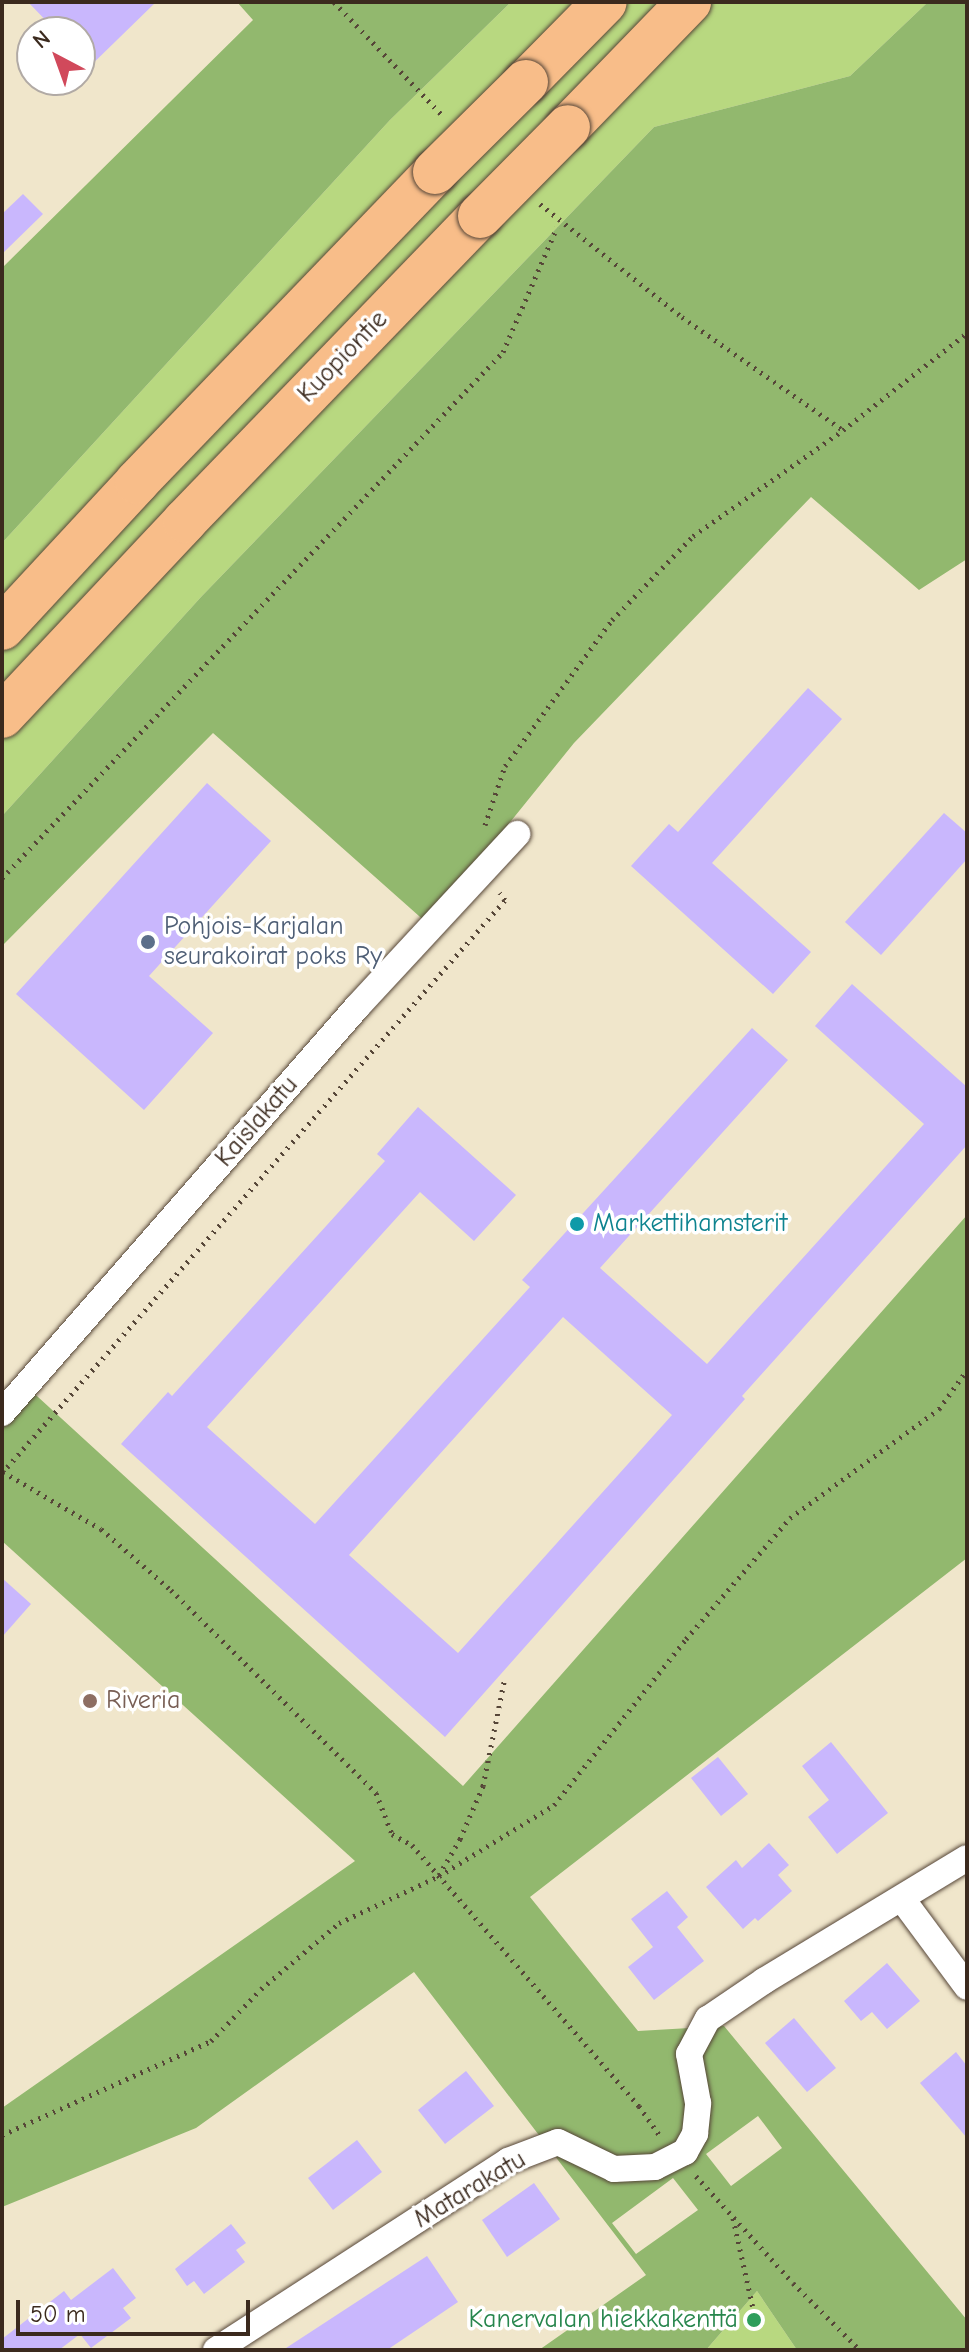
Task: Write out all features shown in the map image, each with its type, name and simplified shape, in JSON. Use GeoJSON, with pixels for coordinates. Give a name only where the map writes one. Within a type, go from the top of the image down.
{"type":"FeatureCollection","features":[{"type":"Feature","properties":{"kind":"highway"},"geometry":{"type":"LineString","coordinates":[[2,628],[137,482],[435,172],[605,2]]}},
{"type":"Feature","properties":{"kind":"highway","name":"Kuopiontie"},"geometry":{"type":"LineString","coordinates":[[2,716],[185,521],[689,2]]}},
{"type":"Feature","properties":{"kind":"street","name":"Kaislakatu"},"geometry":{"type":"LineString","coordinates":[[2,1413],[357,1007],[517,834]]}},
{"type":"Feature","properties":{"kind":"street","name":"Matarakatu"},"geometry":{"type":"LineString","coordinates":[[216,2350],[508,2161],[558,2142],[614,2169],[655,2167],[685,2152],[695,2134],[698,2103],[689,2054],[708,2019],[764,1981],[967,1858]]}},
{"type":"Feature","properties":{"kind":"street"},"geometry":{"type":"LineString","coordinates":[[902,1899],[967,1987]]}},
{"type":"Feature","properties":{"kind":"path"},"geometry":{"type":"LineString","coordinates":[[334,2],[437,111]]}},
{"type":"Feature","properties":{"kind":"path"},"geometry":{"type":"LineString","coordinates":[[545,209],[682,317],[843,430]]}},
{"type":"Feature","properties":{"kind":"path"},"geometry":{"type":"LineString","coordinates":[[2,878],[503,352],[557,227]]}},
{"type":"Feature","properties":{"kind":"path"},"geometry":{"type":"LineString","coordinates":[[633,2101],[412,1845],[392,1834],[376,1793],[171,1590],[101,1529],[2,1472],[383,1035],[505,900],[475,856],[505,766],[612,620],[693,536],[843,430],[967,333]]}},
{"type":"Feature","properties":{"kind":"path"},"geometry":{"type":"LineString","coordinates":[[2,2135],[211,2041],[261,1989],[339,1923],[439,1876],[554,1805],[686,1639],[790,1518],[939,1409],[967,1370]]}},
{"type":"Feature","properties":{"kind":"path"},"geometry":{"type":"LineString","coordinates":[[439,1876],[460,1839],[483,1786],[505,1677]]}},
{"type":"Feature","properties":{"kind":"path"},"geometry":{"type":"LineString","coordinates":[[714,2196],[860,2350]]}},
{"type":"Feature","properties":{"kind":"path"},"geometry":{"type":"LineString","coordinates":[[733,2217],[756,2322]]}},
{"type":"Feature","properties":{"kind":"green space"},"geometry":{"type":"Polygon","coordinates":[[[237,2],[511,2],[390,120],[2,543],[2,268],[253,20],[237,2]]]}},
{"type":"Feature","properties":{"kind":"green space"},"geometry":{"type":"Polygon","coordinates":[[[511,2],[928,2],[850,76],[654,127],[201,597],[2,816],[2,543],[390,120],[511,2]]]}},
{"type":"Feature","properties":{"kind":"green space"},"geometry":{"type":"Polygon","coordinates":[[[928,2],[967,2],[967,559],[919,590],[811,497],[574,743],[428,924],[213,733],[2,946],[2,816],[201,597],[654,127],[850,76],[928,2]]]}},
{"type":"Feature","properties":{"kind":"green space"},"geometry":{"type":"Polygon","coordinates":[[[967,1215],[967,1558],[530,1897],[638,2031],[724,2026],[967,2320],[967,2350],[797,2350],[757,2291],[706,2350],[539,2350],[646,2275],[414,1972],[196,2128],[2,2207],[2,2108],[355,1861],[2,1541],[2,1413],[26,1386],[463,1786],[967,1215]],[[758,2116],[706,2154],[731,2186],[782,2148],[758,2116]],[[673,2178],[612,2223],[636,2254],[698,2210],[673,2178]]]}},
{"type":"Feature","properties":{"kind":"green space","name":"Kanervalan hiekkakenttä"},"geometry":{"type":"Polygon","coordinates":[[[757,2291],[797,2350],[706,2350],[757,2291]]]}},
{"type":"Feature","properties":{"kind":"building"},"geometry":{"type":"Polygon","coordinates":[[[28,2],[156,2],[96,60],[96,16],[42,16],[28,2]]]}},
{"type":"Feature","properties":{"kind":"building"},"geometry":{"type":"Polygon","coordinates":[[[23,194],[43,214],[2,254],[2,214],[23,194]]]}},
{"type":"Feature","properties":{"kind":"building"},"geometry":{"type":"Polygon","coordinates":[[[808,688],[842,719],[712,863],[811,952],[773,994],[631,866],[669,824],[678,832],[808,688]]]}},
{"type":"Feature","properties":{"kind":"building"},"geometry":{"type":"Polygon","coordinates":[[[207,783],[271,841],[149,976],[213,1033],[144,1110],[16,994],[207,783]]]}},
{"type":"Feature","properties":{"kind":"building"},"geometry":{"type":"Polygon","coordinates":[[[944,813],[967,833],[967,859],[881,955],[845,922],[944,813]]]}},
{"type":"Feature","properties":{"kind":"building"},"geometry":{"type":"Polygon","coordinates":[[[852,984],[967,1087],[967,1145],[742,1396],[745,1399],[445,1737],[121,1444],[168,1392],[172,1396],[385,1161],[377,1154],[418,1107],[516,1195],[474,1241],[420,1192],[207,1427],[315,1524],[530,1287],[522,1280],[752,1028],[788,1060],[600,1268],[707,1364],[924,1124],[815,1026],[852,984]],[[563,1317],[349,1555],[458,1653],[672,1415],[563,1317]]]}},
{"type":"Feature","properties":{"kind":"building"},"geometry":{"type":"Polygon","coordinates":[[[2,1578],[31,1604],[2,1637],[2,1578]]]}},
{"type":"Feature","properties":{"kind":"building"},"geometry":{"type":"Polygon","coordinates":[[[831,1742],[888,1813],[837,1854],[808,1817],[829,1800],[802,1766],[831,1742]]]}},
{"type":"Feature","properties":{"kind":"building"},"geometry":{"type":"Polygon","coordinates":[[[718,1757],[748,1794],[721,1816],[691,1778],[718,1757]]]}},
{"type":"Feature","properties":{"kind":"building"},"geometry":{"type":"Polygon","coordinates":[[[769,1843],[789,1865],[778,1875],[792,1891],[758,1921],[755,1918],[743,1929],[706,1887],[736,1860],[742,1868],[769,1843]]]}},
{"type":"Feature","properties":{"kind":"building"},"geometry":{"type":"Polygon","coordinates":[[[667,1891],[688,1917],[677,1927],[704,1961],[654,2000],[628,1967],[653,1947],[631,1919],[667,1891]]]}},
{"type":"Feature","properties":{"kind":"building"},"geometry":{"type":"Polygon","coordinates":[[[887,1963],[920,2001],[887,2029],[872,2012],[861,2021],[844,2001],[887,1963]]]}},
{"type":"Feature","properties":{"kind":"building"},"geometry":{"type":"Polygon","coordinates":[[[794,2018],[836,2068],[807,2092],[765,2043],[794,2018]]]}},
{"type":"Feature","properties":{"kind":"building"},"geometry":{"type":"Polygon","coordinates":[[[956,2052],[967,2066],[967,2138],[920,2083],[956,2052]]]}},
{"type":"Feature","properties":{"kind":"building"},"geometry":{"type":"Polygon","coordinates":[[[466,2071],[494,2106],[445,2144],[418,2110],[466,2071]]]}},
{"type":"Feature","properties":{"kind":"building"},"geometry":{"type":"Polygon","coordinates":[[[357,2140],[382,2172],[333,2210],[308,2178],[357,2140]]]}},
{"type":"Feature","properties":{"kind":"building"},"geometry":{"type":"Polygon","coordinates":[[[534,2183],[560,2219],[507,2257],[482,2220],[534,2183]]]}},
{"type":"Feature","properties":{"kind":"building"},"geometry":{"type":"Polygon","coordinates":[[[231,2224],[246,2243],[236,2250],[245,2262],[204,2294],[194,2281],[187,2286],[175,2269],[231,2224]]]}},
{"type":"Feature","properties":{"kind":"building"},"geometry":{"type":"Polygon","coordinates":[[[427,2256],[458,2302],[387,2350],[283,2350],[427,2256]]]}},
{"type":"Feature","properties":{"kind":"building"},"geometry":{"type":"Polygon","coordinates":[[[113,2268],[136,2298],[123,2308],[131,2318],[91,2348],[80,2334],[59,2350],[2,2350],[2,2339],[64,2291],[71,2300],[113,2268]]]}},
{"type":"Feature","properties":{"kind":"place","name":"Pohjois-Karjalan seurakoirat poks Ry"},"geometry":{"type":"Point","coordinates":[148,942]}},
{"type":"Feature","properties":{"kind":"place","name":"Markettihamsterit"},"geometry":{"type":"Point","coordinates":[577,1224]}},
{"type":"Feature","properties":{"kind":"place","name":"Riveria"},"geometry":{"type":"Point","coordinates":[90,1701]}},
{"type":"Feature","properties":{"kind":"place","name":"Kanervalan hiekkakenttä"},"geometry":{"type":"Point","coordinates":[754,2320]}}]}
